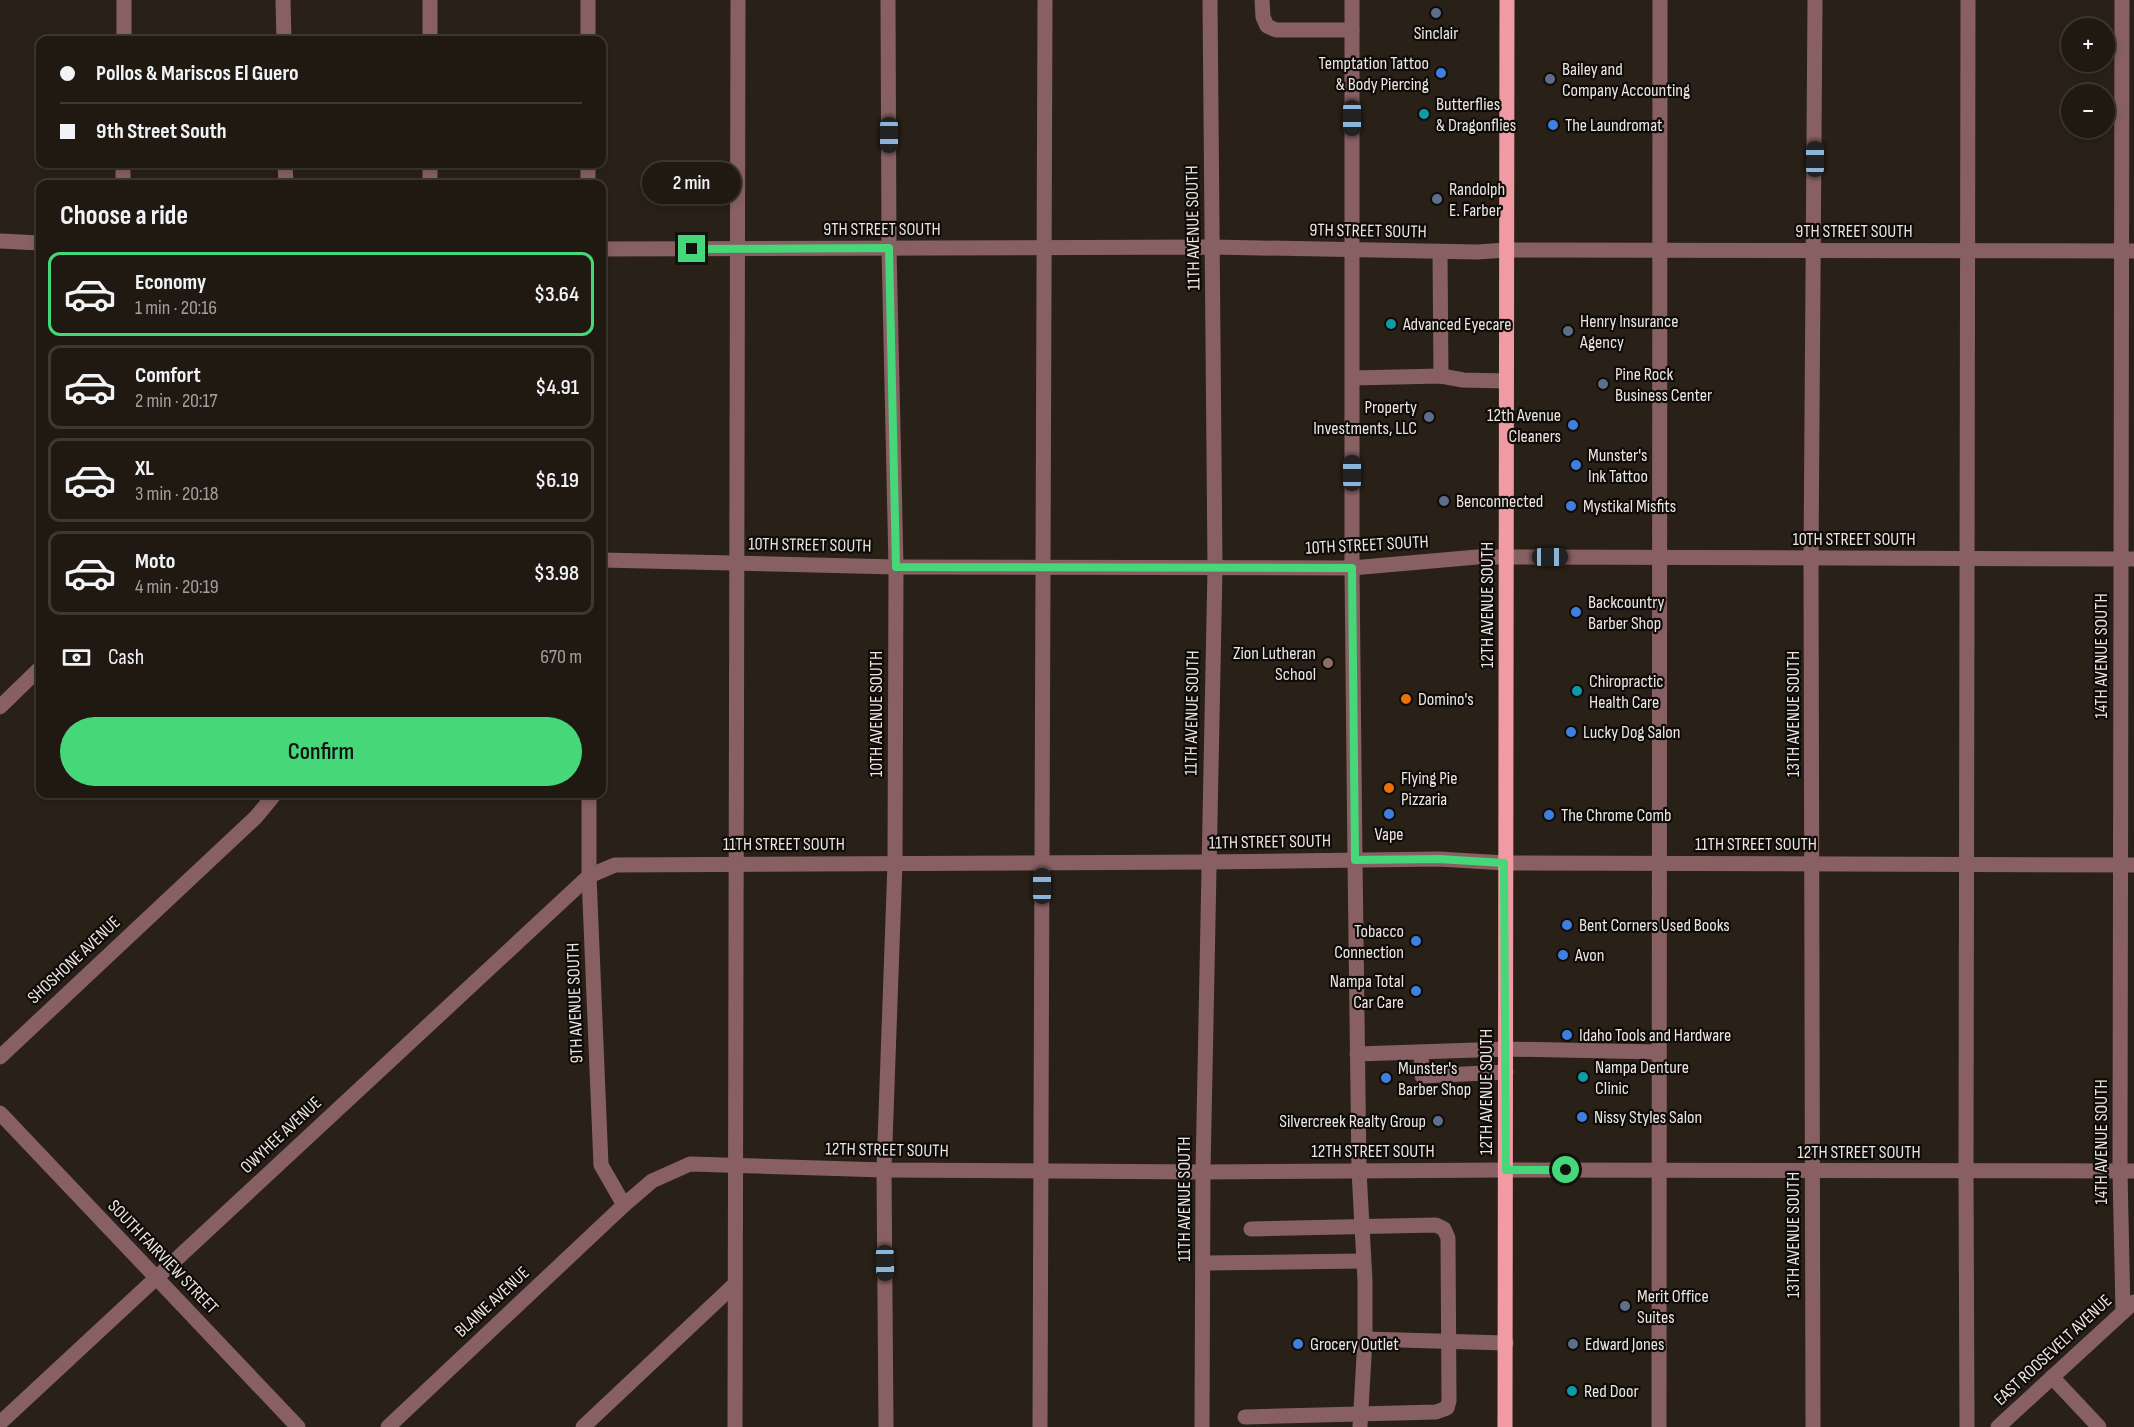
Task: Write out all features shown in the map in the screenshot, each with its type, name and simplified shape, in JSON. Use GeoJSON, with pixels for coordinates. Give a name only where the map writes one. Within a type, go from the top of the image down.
{"type":"FeatureCollection","features":[{"type":"Feature","properties":{"kind":"main road","name":"12TH AVENUE SOUTH"},"geometry":{"type":"LineString","coordinates":[[1505,1427],[1507,0]]}},
{"type":"Feature","properties":{"kind":"street"},"geometry":{"type":"LineString","coordinates":[[124,0],[124,36]]}},
{"type":"Feature","properties":{"kind":"street"},"geometry":{"type":"LineString","coordinates":[[284,0],[284,36]]}},
{"type":"Feature","properties":{"kind":"street"},"geometry":{"type":"LineString","coordinates":[[430,0],[430,36]]}},
{"type":"Feature","properties":{"kind":"street"},"geometry":{"type":"LineString","coordinates":[[588,0],[588,36]]}},
{"type":"Feature","properties":{"kind":"street"},"geometry":{"type":"LineString","coordinates":[[735,1427],[738,0]]}},
{"type":"Feature","properties":{"kind":"street","name":"10TH AVENUE SOUTH"},"geometry":{"type":"LineString","coordinates":[[886,1427],[884,1170],[895,863],[896,567],[889,248],[888,0]]}},
{"type":"Feature","properties":{"kind":"street"},"geometry":{"type":"LineString","coordinates":[[1040,1427],[1045,0]]}},
{"type":"Feature","properties":{"kind":"street","name":"11TH AVENUE SOUTH"},"geometry":{"type":"LineString","coordinates":[[1202,1427],[1207,862],[1215,568],[1210,0]]}},
{"type":"Feature","properties":{"kind":"street"},"geometry":{"type":"LineString","coordinates":[[1262,0],[1263,17],[1267,26],[1276,30],[1352,30]]}},
{"type":"Feature","properties":{"kind":"street"},"geometry":{"type":"LineString","coordinates":[[1352,0],[1352,568],[1357,1054],[1365,1339],[1361,1420]]}},
{"type":"Feature","properties":{"kind":"street"},"geometry":{"type":"LineString","coordinates":[[1659,1427],[1660,0]]}},
{"type":"Feature","properties":{"kind":"street","name":"13TH AVENUE SOUTH"},"geometry":{"type":"LineString","coordinates":[[1813,1427],[1811,558],[1815,0]]}},
{"type":"Feature","properties":{"kind":"street"},"geometry":{"type":"LineString","coordinates":[[1967,1427],[1968,0]]}},
{"type":"Feature","properties":{"kind":"street","name":"14TH AVENUE SOUTH"},"geometry":{"type":"LineString","coordinates":[[2122,0],[2127,251],[2128,1307]]}},
{"type":"Feature","properties":{"kind":"street"},"geometry":{"type":"LineString","coordinates":[[0,241],[36,243]]}},
{"type":"Feature","properties":{"kind":"street","name":"9TH STREET SOUTH"},"geometry":{"type":"LineString","coordinates":[[606,249],[1212,247],[1440,252],[1506,250],[2127,251]]}},
{"type":"Feature","properties":{"kind":"street"},"geometry":{"type":"LineString","coordinates":[[1440,252],[1441,376]]}},
{"type":"Feature","properties":{"kind":"street"},"geometry":{"type":"LineString","coordinates":[[1353,378],[1441,376],[1462,381],[1506,381]]}},
{"type":"Feature","properties":{"kind":"street","name":"10TH STREET SOUTH"},"geometry":{"type":"LineString","coordinates":[[606,560],[896,567],[1352,568],[1506,556],[2128,559]]}},
{"type":"Feature","properties":{"kind":"street"},"geometry":{"type":"LineString","coordinates":[[1,706],[36,672]]}},
{"type":"Feature","properties":{"kind":"street","name":"SHOSHONE AVENUE"},"geometry":{"type":"LineString","coordinates":[[0,1057],[256,817],[272,798]]}},
{"type":"Feature","properties":{"kind":"street","name":"9TH AVENUE SOUTH"},"geometry":{"type":"LineString","coordinates":[[589,798],[589,876],[602,1165],[624,1205]]}},
{"type":"Feature","properties":{"kind":"street","name":"11TH STREET SOUTH"},"geometry":{"type":"LineString","coordinates":[[589,876],[615,865],[735,863],[1439,859],[1504,863],[2127,865]]}},
{"type":"Feature","properties":{"kind":"street","name":"OWYHEE AVENUE"},"geometry":{"type":"LineString","coordinates":[[0,1423],[589,876]]}},
{"type":"Feature","properties":{"kind":"street"},"geometry":{"type":"LineString","coordinates":[[1357,1054],[1506,1049],[1659,1052]]}},
{"type":"Feature","properties":{"kind":"street"},"geometry":{"type":"LineString","coordinates":[[1468,1052],[1468,1074]]}},
{"type":"Feature","properties":{"kind":"street"},"geometry":{"type":"LineString","coordinates":[[1421,1053],[1422,1076],[1506,1072]]}},
{"type":"Feature","properties":{"kind":"street","name":"SOUTH FAIRVIEW STREET"},"geometry":{"type":"LineString","coordinates":[[0,1113],[298,1427]]}},
{"type":"Feature","properties":{"kind":"street","name":"12TH STREET SOUTH"},"geometry":{"type":"LineString","coordinates":[[624,1205],[652,1181],[690,1164],[884,1170],[1203,1172],[2127,1171]]}},
{"type":"Feature","properties":{"kind":"street","name":"BLAINE AVENUE"},"geometry":{"type":"LineString","coordinates":[[387,1427],[624,1205]]}},
{"type":"Feature","properties":{"kind":"street"},"geometry":{"type":"LineString","coordinates":[[1245,1417],[1361,1420],[1436,1412],[1447,1408],[1449,1401],[1448,1238],[1444,1228],[1436,1225],[1251,1229]]}},
{"type":"Feature","properties":{"kind":"street"},"geometry":{"type":"LineString","coordinates":[[1203,1263],[1364,1261]]}},
{"type":"Feature","properties":{"kind":"street"},"geometry":{"type":"LineString","coordinates":[[582,1427],[734,1285]]}},
{"type":"Feature","properties":{"kind":"street","name":"EAST ROOSEVELT AVENUE"},"geometry":{"type":"LineString","coordinates":[[1998,1427],[2128,1307]]}},
{"type":"Feature","properties":{"kind":"street"},"geometry":{"type":"LineString","coordinates":[[1365,1339],[1506,1343]]}},
{"type":"Feature","properties":{"kind":"street"},"geometry":{"type":"LineString","coordinates":[[2052,1377],[2099,1427]]}},
{"type":"Feature","properties":{"kind":"place","name":"Sinclair"},"geometry":{"type":"Point","coordinates":[1436,13]}},
{"type":"Feature","properties":{"kind":"place","name":"Temptation Tattoo & Body Piercing"},"geometry":{"type":"Point","coordinates":[1441,73]}},
{"type":"Feature","properties":{"kind":"place","name":"Bailey and Company Accounting"},"geometry":{"type":"Point","coordinates":[1550,79]}},
{"type":"Feature","properties":{"kind":"place","name":"Butterflies & Dragonflies"},"geometry":{"type":"Point","coordinates":[1424,114]}},
{"type":"Feature","properties":{"kind":"place","name":"The Laundromat"},"geometry":{"type":"Point","coordinates":[1553,125]}},
{"type":"Feature","properties":{"kind":"place","name":"Randolph E. Farber"},"geometry":{"type":"Point","coordinates":[1437,199]}},
{"type":"Feature","properties":{"kind":"place","name":"Advanced Eyecare"},"geometry":{"type":"Point","coordinates":[1391,324]}},
{"type":"Feature","properties":{"kind":"place","name":"Henry Insurance Agency"},"geometry":{"type":"Point","coordinates":[1568,331]}},
{"type":"Feature","properties":{"kind":"place","name":"Pine Rock Business Center"},"geometry":{"type":"Point","coordinates":[1603,384]}},
{"type":"Feature","properties":{"kind":"place","name":"Property Investments, LLC"},"geometry":{"type":"Point","coordinates":[1429,417]}},
{"type":"Feature","properties":{"kind":"place","name":"12th Avenue Cleaners"},"geometry":{"type":"Point","coordinates":[1573,425]}},
{"type":"Feature","properties":{"kind":"place","name":"Munster's Ink Tattoo"},"geometry":{"type":"Point","coordinates":[1576,465]}},
{"type":"Feature","properties":{"kind":"place","name":"Benconnected"},"geometry":{"type":"Point","coordinates":[1444,501]}},
{"type":"Feature","properties":{"kind":"place","name":"Mystikal Misfits"},"geometry":{"type":"Point","coordinates":[1571,506]}},
{"type":"Feature","properties":{"kind":"place","name":"Backcountry Barber Shop"},"geometry":{"type":"Point","coordinates":[1576,612]}},
{"type":"Feature","properties":{"kind":"place","name":"Zion Lutheran School"},"geometry":{"type":"Point","coordinates":[1328,663]}},
{"type":"Feature","properties":{"kind":"place","name":"Chiropractic Health Care"},"geometry":{"type":"Point","coordinates":[1577,691]}},
{"type":"Feature","properties":{"kind":"place","name":"Domino's"},"geometry":{"type":"Point","coordinates":[1406,699]}},
{"type":"Feature","properties":{"kind":"place","name":"Lucky Dog Salon"},"geometry":{"type":"Point","coordinates":[1571,732]}},
{"type":"Feature","properties":{"kind":"place","name":"Flying Pie Pizzaria"},"geometry":{"type":"Point","coordinates":[1389,788]}},
{"type":"Feature","properties":{"kind":"place","name":"Vape"},"geometry":{"type":"Point","coordinates":[1389,814]}},
{"type":"Feature","properties":{"kind":"place","name":"The Chrome Comb"},"geometry":{"type":"Point","coordinates":[1549,815]}},
{"type":"Feature","properties":{"kind":"place","name":"Bent Corners Used Books"},"geometry":{"type":"Point","coordinates":[1567,925]}},
{"type":"Feature","properties":{"kind":"place","name":"Tobacco Connection"},"geometry":{"type":"Point","coordinates":[1416,941]}},
{"type":"Feature","properties":{"kind":"place","name":"Avon"},"geometry":{"type":"Point","coordinates":[1563,955]}},
{"type":"Feature","properties":{"kind":"place","name":"Nampa Total Car Care"},"geometry":{"type":"Point","coordinates":[1416,991]}},
{"type":"Feature","properties":{"kind":"place","name":"Idaho Tools and Hardware"},"geometry":{"type":"Point","coordinates":[1567,1035]}},
{"type":"Feature","properties":{"kind":"place","name":"Nampa Denture Clinic"},"geometry":{"type":"Point","coordinates":[1583,1077]}},
{"type":"Feature","properties":{"kind":"place","name":"Munster's Barber Shop"},"geometry":{"type":"Point","coordinates":[1386,1078]}},
{"type":"Feature","properties":{"kind":"place","name":"Nissy Styles Salon"},"geometry":{"type":"Point","coordinates":[1582,1117]}},
{"type":"Feature","properties":{"kind":"place","name":"Silvercreek Realty Group"},"geometry":{"type":"Point","coordinates":[1438,1121]}},
{"type":"Feature","properties":{"kind":"place","name":"Merit Office Suites"},"geometry":{"type":"Point","coordinates":[1625,1306]}},
{"type":"Feature","properties":{"kind":"place","name":"Grocery Outlet"},"geometry":{"type":"Point","coordinates":[1298,1344]}},
{"type":"Feature","properties":{"kind":"place","name":"Edward Jones"},"geometry":{"type":"Point","coordinates":[1573,1344]}},
{"type":"Feature","properties":{"kind":"place","name":"Red Door"},"geometry":{"type":"Point","coordinates":[1572,1391]}},
{"type":"Feature","properties":{"kind":"route"},"geometry":{"type":"LineString","coordinates":[[692,249],[889,248],[896,567],[1352,568],[1355,860],[1439,859],[1504,863],[1506,1170],[1566,1170]]}}]}
